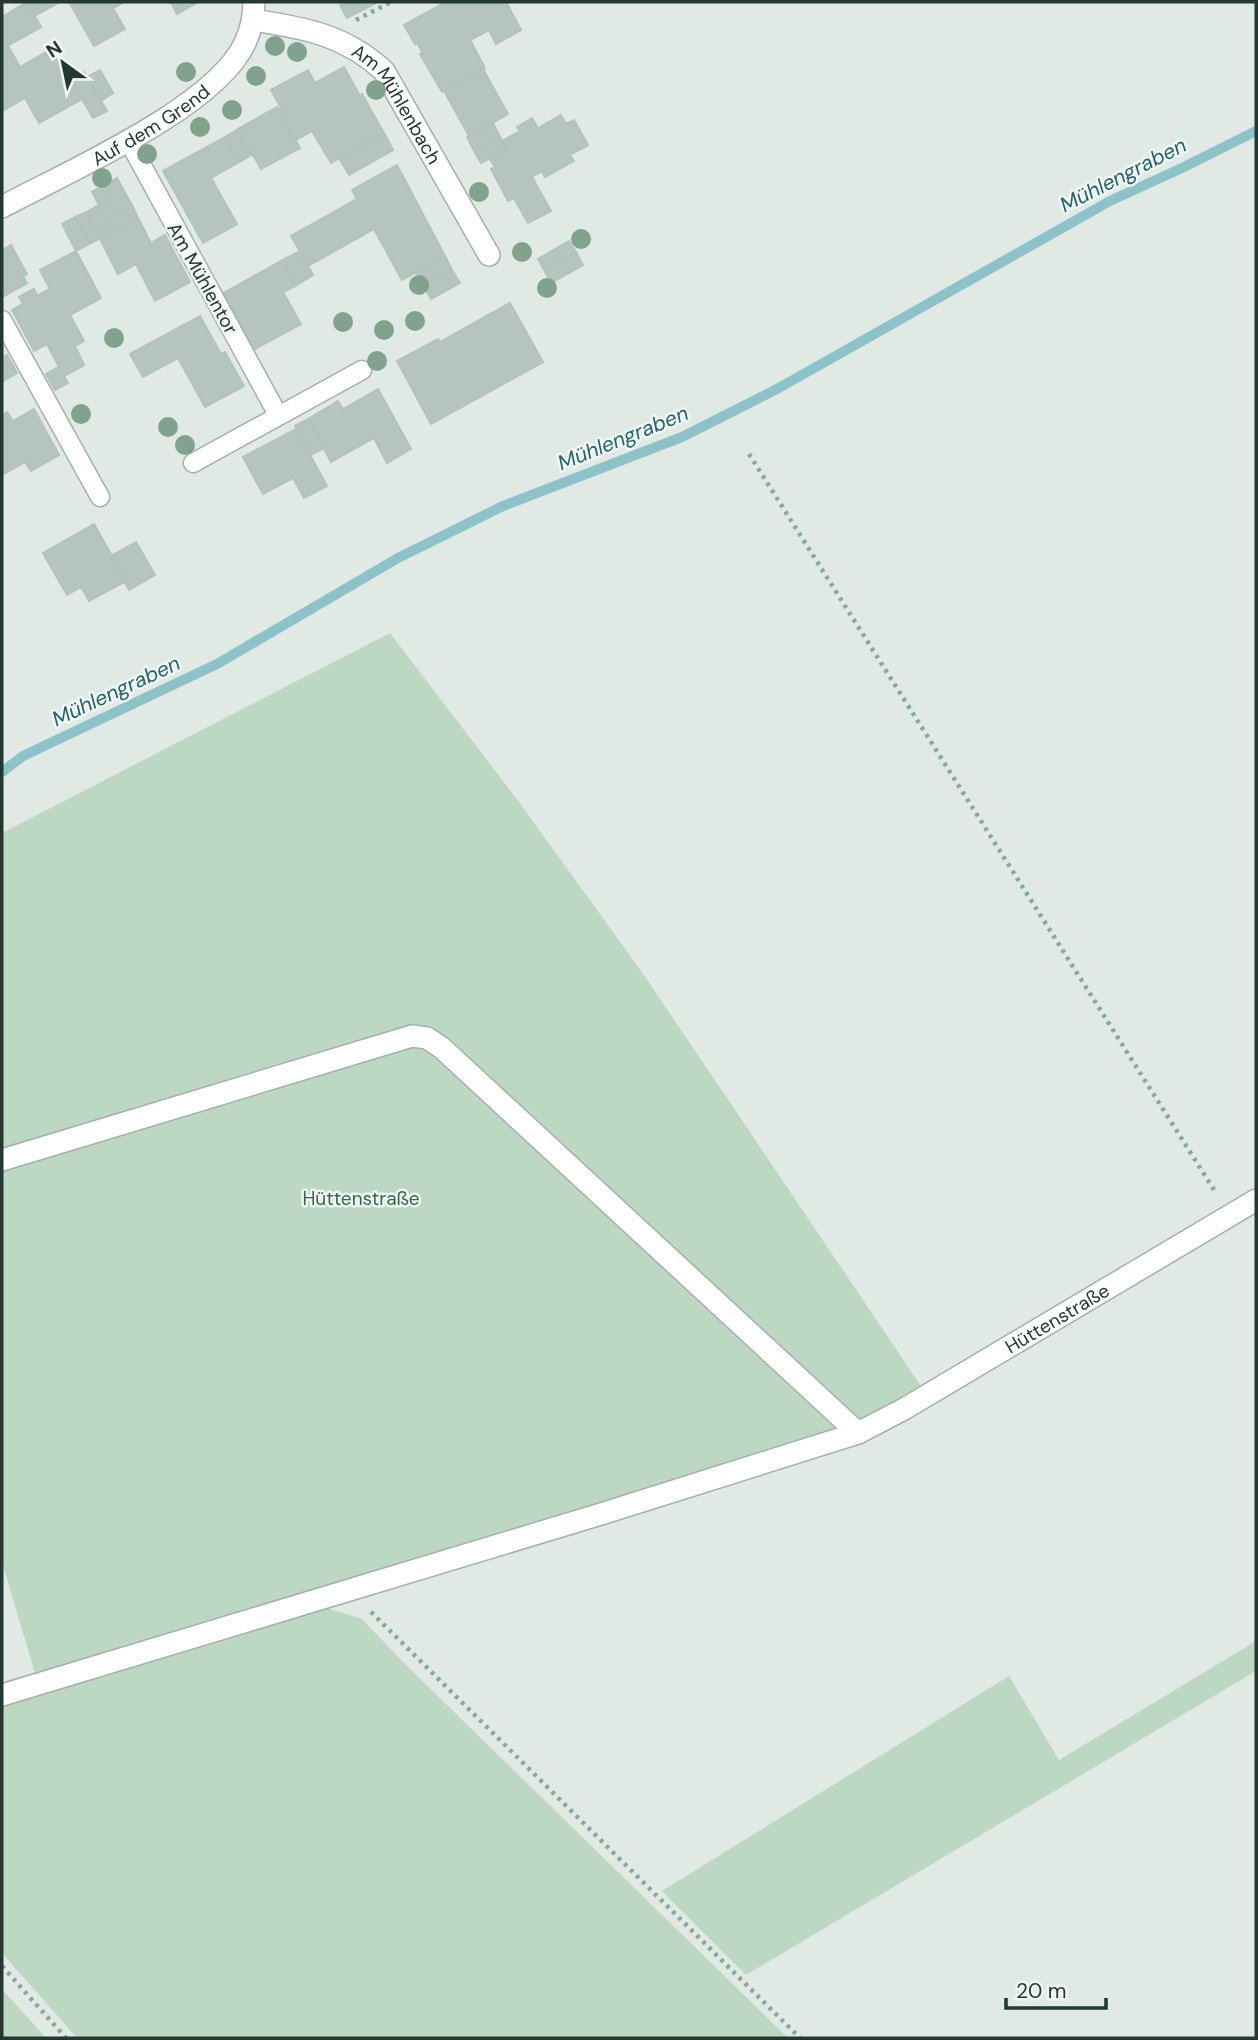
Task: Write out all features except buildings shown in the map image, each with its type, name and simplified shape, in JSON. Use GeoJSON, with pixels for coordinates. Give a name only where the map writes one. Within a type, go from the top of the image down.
{"type":"FeatureCollection","features":[{"type":"Feature","properties":{"kind":"street","name":"Auf dem Grend"},"geometry":{"type":"LineString","coordinates":[[2,207],[128,140],[203,93],[220,77],[244,45],[254,11]]}},
{"type":"Feature","properties":{"kind":"street","name":"Am Mühlenbach"},"geometry":{"type":"LineString","coordinates":[[254,11],[328,35],[358,50],[384,71],[489,255]]}},
{"type":"Feature","properties":{"kind":"street"},"geometry":{"type":"LineString","coordinates":[[2,1160],[412,1037],[427,1038],[442,1048],[858,1433]]}},
{"type":"Feature","properties":{"kind":"street","name":"Hüttenstraße"},"geometry":{"type":"LineString","coordinates":[[2,1695],[858,1433],[905,1409],[1256,1200]]}},
{"type":"Feature","properties":{"kind":"lane","name":"Am Mühlentor"},"geometry":{"type":"LineString","coordinates":[[128,140],[278,415]]}},
{"type":"Feature","properties":{"kind":"lane"},"geometry":{"type":"LineString","coordinates":[[2,320],[100,497]]}},
{"type":"Feature","properties":{"kind":"lane"},"geometry":{"type":"LineString","coordinates":[[193,463],[362,370]]}},
{"type":"Feature","properties":{"kind":"path"},"geometry":{"type":"LineString","coordinates":[[749,454],[1230,1216]]}},
{"type":"Feature","properties":{"kind":"path"},"geometry":{"type":"LineString","coordinates":[[350,1590],[800,2038]]}},
{"type":"Feature","properties":{"kind":"path"},"geometry":{"type":"LineString","coordinates":[[2,1966],[66,2038]]}},
{"type":"Feature","properties":{"kind":"green space","name":"Hüttenstraße"},"geometry":{"type":"Polygon","coordinates":[[[390,633],[519,802],[644,975],[923,1389],[803,1445],[35,1673],[2,1562],[2,833],[390,633]]]}},
{"type":"Feature","properties":{"kind":"green space"},"geometry":{"type":"Polygon","coordinates":[[[323,1607],[362,1619],[788,2038],[77,2038],[2,1953],[2,1705],[323,1607]]]}},
{"type":"Feature","properties":{"kind":"green space"},"geometry":{"type":"Polygon","coordinates":[[[1256,1641],[1256,1671],[746,1975],[662,1891],[1009,1676],[1059,1760],[1256,1641]]]}},
{"type":"Feature","properties":{"kind":"green space"},"geometry":{"type":"Polygon","coordinates":[[[2,1989],[46,2038],[2,2038],[2,1989]]]}},
{"type":"Feature","properties":{"kind":"waterway","name":"Mühlengraben"},"geometry":{"type":"LineString","coordinates":[[2,772],[23,756],[217,664],[398,558],[503,506],[682,437],[777,389],[1110,201],[1256,131]]}}]}
